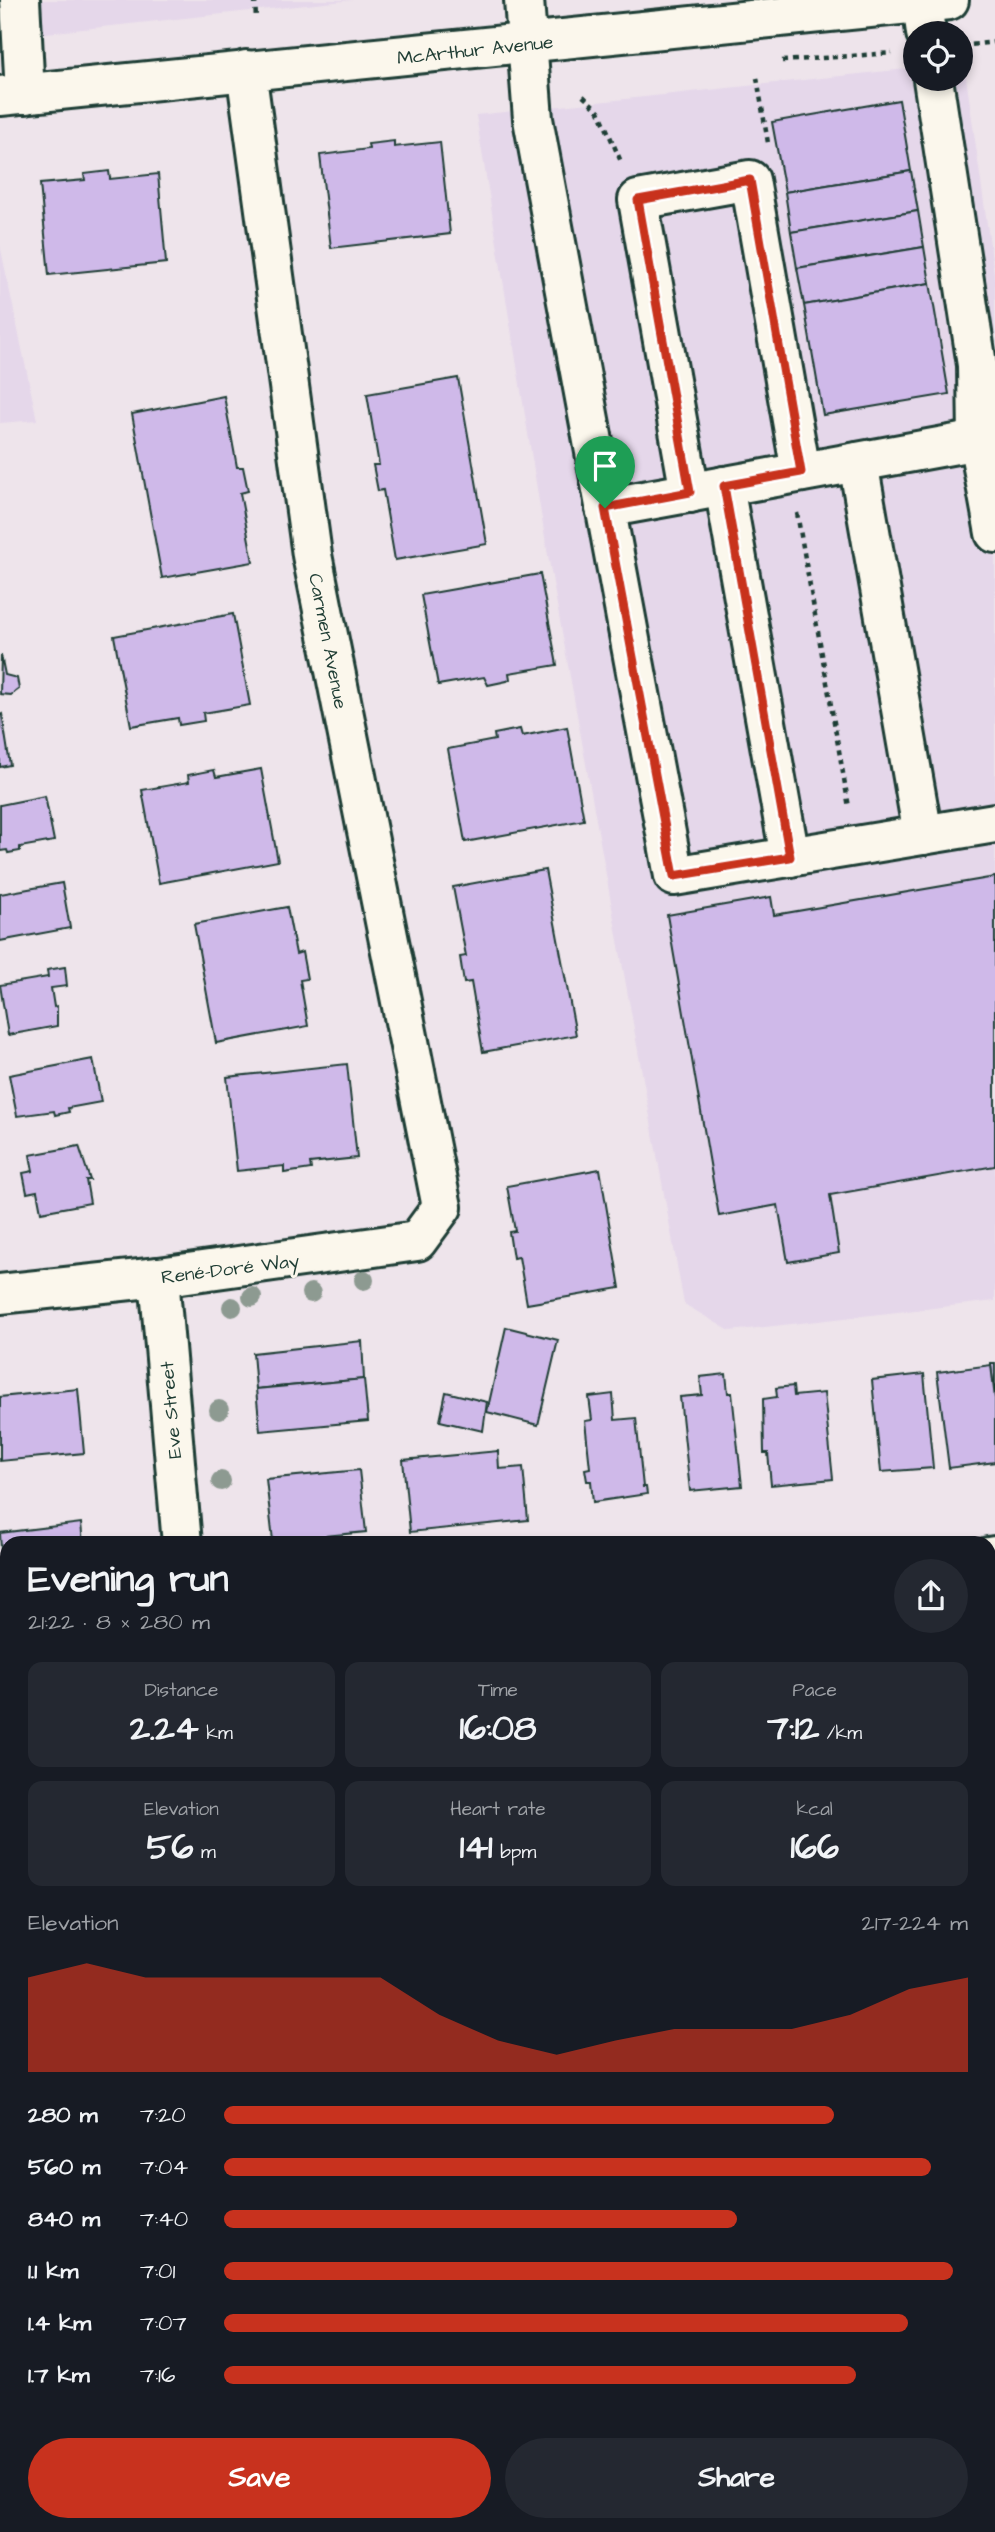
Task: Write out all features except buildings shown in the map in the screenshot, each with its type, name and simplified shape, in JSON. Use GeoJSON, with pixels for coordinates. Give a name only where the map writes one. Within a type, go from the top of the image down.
{"type":"FeatureCollection","features":[{"type":"Feature","properties":{"kind":"street"},"geometry":{"type":"LineString","coordinates":[[12,95],[20,0]]}},
{"type":"Feature","properties":{"kind":"street"},"geometry":{"type":"LineString","coordinates":[[524,0],[533,119],[674,876],[995,823]]}},
{"type":"Feature","properties":{"kind":"street","name":"McArthur Avenue"},"geometry":{"type":"LineString","coordinates":[[12,95],[526,44],[932,12]]}},
{"type":"Feature","properties":{"kind":"street","name":"Carmen Avenue"},"geometry":{"type":"LineString","coordinates":[[246,70],[312,555],[442,1208]]}},
{"type":"Feature","properties":{"kind":"street"},"geometry":{"type":"LineString","coordinates":[[935,91],[977,365],[978,440],[995,533]]}},
{"type":"Feature","properties":{"kind":"street"},"geometry":{"type":"LineString","coordinates":[[790,857],[638,200],[750,180],[801,472]]}},
{"type":"Feature","properties":{"kind":"street"},"geometry":{"type":"LineString","coordinates":[[605,508],[978,440]]}},
{"type":"Feature","properties":{"kind":"street"},"geometry":{"type":"LineString","coordinates":[[858,462],[923,835]]}},
{"type":"Feature","properties":{"kind":"street","name":"René-Doré Way"},"geometry":{"type":"LineString","coordinates":[[0,1294],[159,1277],[417,1241],[442,1208]]}},
{"type":"Feature","properties":{"kind":"street","name":"Eve Street"},"geometry":{"type":"LineString","coordinates":[[159,1277],[181,1536]]}},
{"type":"Feature","properties":{"kind":"path"},"geometry":{"type":"LineString","coordinates":[[255,0],[256,19]]}},
{"type":"Feature","properties":{"kind":"path"},"geometry":{"type":"LineString","coordinates":[[973,45],[995,42]]}},
{"type":"Feature","properties":{"kind":"path"},"geometry":{"type":"LineString","coordinates":[[583,96],[599,111],[638,200]]}},
{"type":"Feature","properties":{"kind":"shaded area"},"geometry":{"type":"Polygon","coordinates":[[[0,0],[353,0],[0,38],[0,0]]]}},
{"type":"Feature","properties":{"kind":"shaded area"},"geometry":{"type":"Polygon","coordinates":[[[903,69],[903,91],[968,91],[995,280],[995,1301],[730,1331],[684,1304],[546,544],[476,115],[903,69]]]}},
{"type":"Feature","properties":{"kind":"shaded area"},"geometry":{"type":"Polygon","coordinates":[[[0,245],[37,420],[0,423],[0,245]]]}},
{"type":"Feature","properties":{"kind":"route"},"geometry":{"type":"LineString","coordinates":[[750,180],[801,472],[724,486],[790,857],[674,876],[605,508],[690,492],[638,200],[750,180]]}}]}
